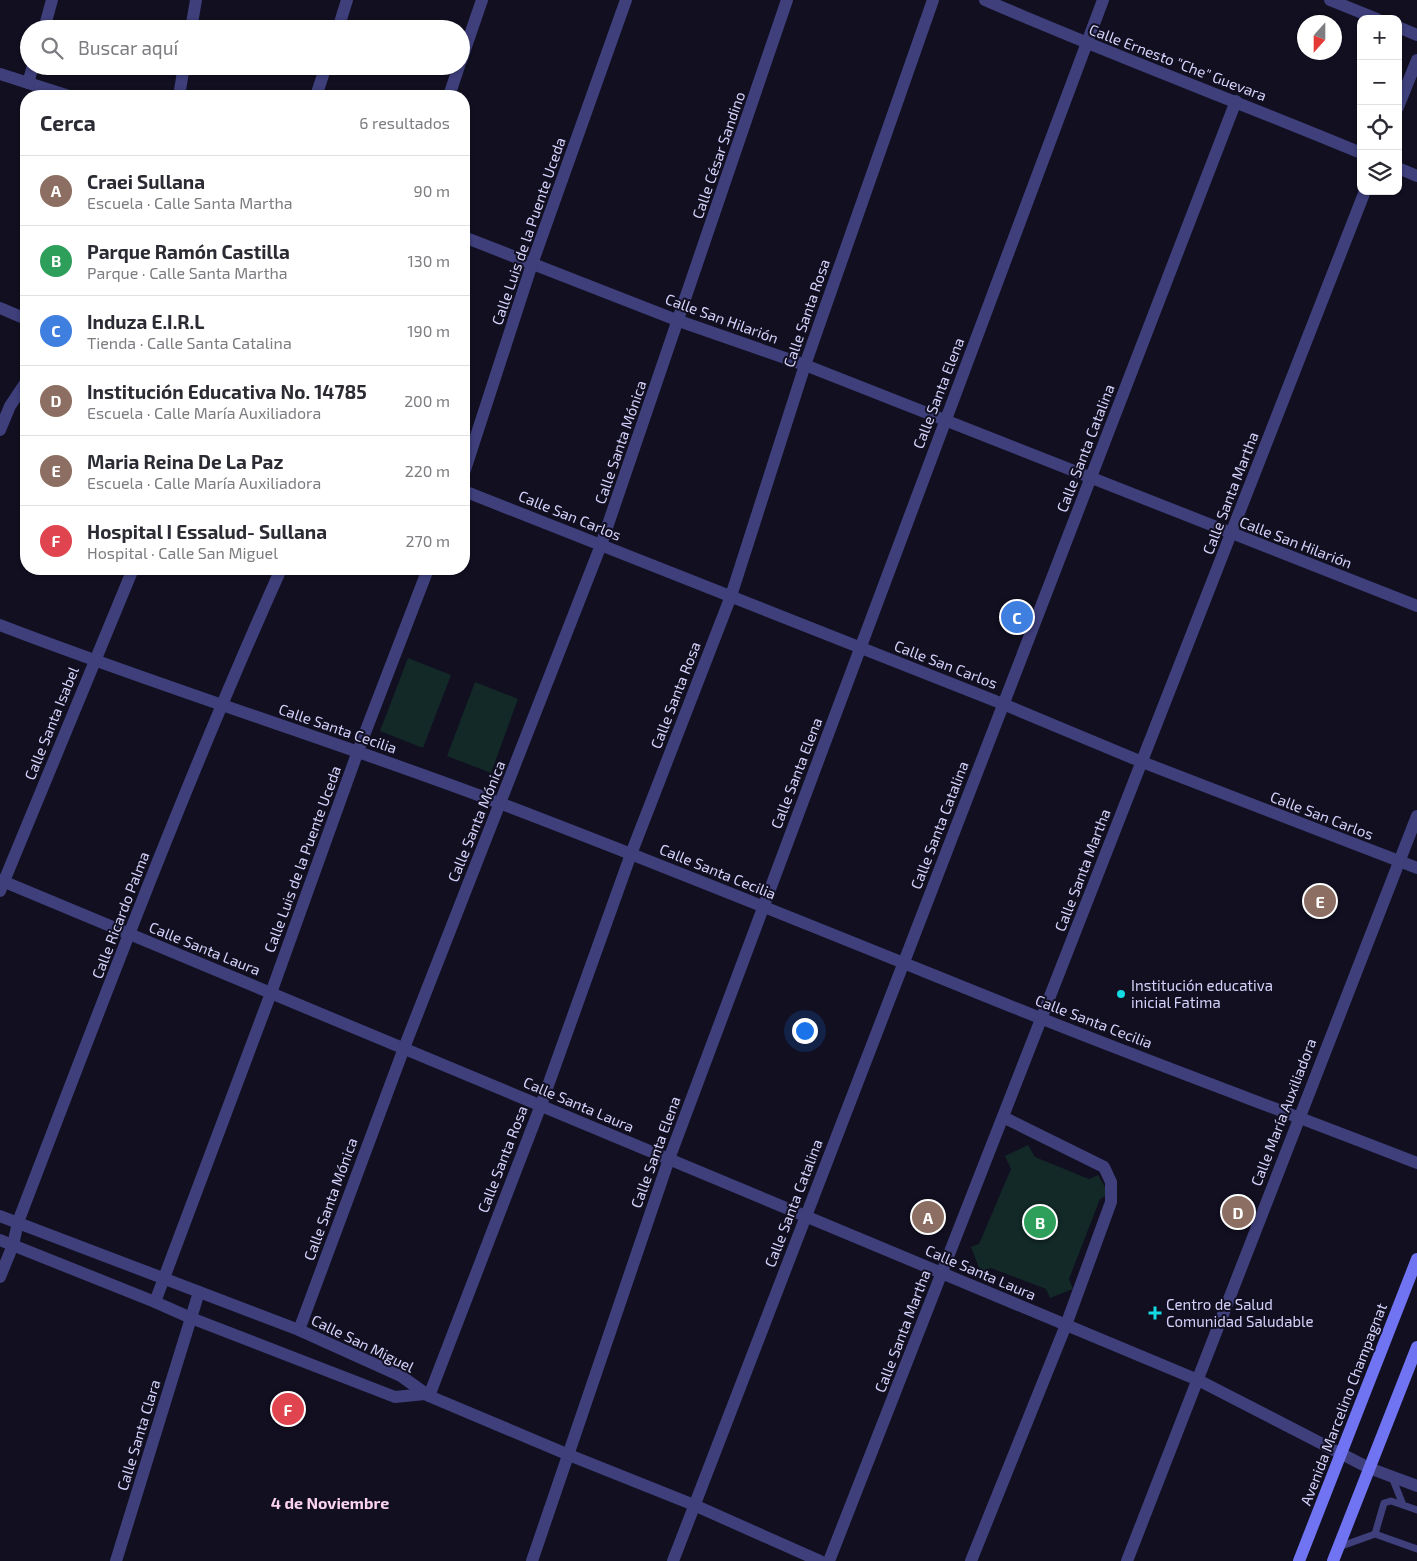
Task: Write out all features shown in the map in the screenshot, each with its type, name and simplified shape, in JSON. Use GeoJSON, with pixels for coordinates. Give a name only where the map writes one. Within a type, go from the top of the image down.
{"type":"FeatureCollection","features":[{"type":"Feature","properties":{"kind":"main road","name":"Avenida Marcelino Champagnat"},"geometry":{"type":"LineString","coordinates":[[1299,1561],[1417,1260]]}},
{"type":"Feature","properties":{"kind":"main road"},"geometry":{"type":"LineString","coordinates":[[1333,1561],[1417,1347]]}},
{"type":"Feature","properties":{"kind":"street"},"geometry":{"type":"LineString","coordinates":[[46,20],[52,0]]}},
{"type":"Feature","properties":{"kind":"street"},"geometry":{"type":"LineString","coordinates":[[193,20],[196,0]]}},
{"type":"Feature","properties":{"kind":"street"},"geometry":{"type":"LineString","coordinates":[[341,20],[347,0]]}},
{"type":"Feature","properties":{"kind":"street"},"geometry":{"type":"LineString","coordinates":[[470,35],[482,0]]}},
{"type":"Feature","properties":{"kind":"street","name":"Calle Luis de la Puente Uceda"},"geometry":{"type":"LineString","coordinates":[[470,455],[532,264],[626,0]]}},
{"type":"Feature","properties":{"kind":"street","name":"Calle César Sandino"},"geometry":{"type":"LineString","coordinates":[[679,321],[787,0]]}},
{"type":"Feature","properties":{"kind":"street","name":"Calle Santa Rosa"},"geometry":{"type":"LineString","coordinates":[[427,1395],[541,1105],[632,854],[730,596],[805,365],[933,0]]}},
{"type":"Feature","properties":{"kind":"street","name":"Calle Ernesto \"Che\" Guevara"},"geometry":{"type":"LineString","coordinates":[[985,0],[1087,44],[1236,101],[1357,151]]}},
{"type":"Feature","properties":{"kind":"street","name":"Calle Santa Elena"},"geometry":{"type":"LineString","coordinates":[[532,1561],[669,1159],[1103,0]]}},
{"type":"Feature","properties":{"kind":"street"},"geometry":{"type":"LineString","coordinates":[[1330,0],[1367,15]]}},
{"type":"Feature","properties":{"kind":"street"},"geometry":{"type":"LineString","coordinates":[[1402,29],[1417,35]]}},
{"type":"Feature","properties":{"kind":"street"},"geometry":{"type":"LineString","coordinates":[[1399,105],[1417,60]]}},
{"type":"Feature","properties":{"kind":"street"},"geometry":{"type":"LineString","coordinates":[[0,74],[50,90]]}},
{"type":"Feature","properties":{"kind":"street"},"geometry":{"type":"LineString","coordinates":[[28,83],[30,75]]}},
{"type":"Feature","properties":{"kind":"street"},"geometry":{"type":"LineString","coordinates":[[180,90],[182,75]]}},
{"type":"Feature","properties":{"kind":"street"},"geometry":{"type":"LineString","coordinates":[[318,90],[323,75]]}},
{"type":"Feature","properties":{"kind":"street"},"geometry":{"type":"LineString","coordinates":[[451,90],[457,75]]}},
{"type":"Feature","properties":{"kind":"street","name":"Calle Santa Catalina"},"geometry":{"type":"LineString","coordinates":[[673,1561],[1236,101]]}},
{"type":"Feature","properties":{"kind":"street"},"geometry":{"type":"LineString","coordinates":[[1402,170],[1417,176]]}},
{"type":"Feature","properties":{"kind":"street","name":"Calle Santa Martha"},"geometry":{"type":"LineString","coordinates":[[829,1561],[1363,195]]}},
{"type":"Feature","properties":{"kind":"street","name":"Calle San Hilarión"},"geometry":{"type":"LineString","coordinates":[[470,239],[679,321],[805,365],[945,421],[1091,476],[1231,535],[1417,606]]}},
{"type":"Feature","properties":{"kind":"street"},"geometry":{"type":"LineString","coordinates":[[0,308],[20,316]]}},
{"type":"Feature","properties":{"kind":"street","name":"Calle Santa Mónica"},"geometry":{"type":"LineString","coordinates":[[299,1330],[404,1048],[601,545],[679,321]]}},
{"type":"Feature","properties":{"kind":"street"},"geometry":{"type":"LineString","coordinates":[[0,430],[10,406],[20,391]]}},
{"type":"Feature","properties":{"kind":"street","name":"Calle San Carlos"},"geometry":{"type":"LineString","coordinates":[[470,493],[1003,704],[1142,762],[1417,868]]}},
{"type":"Feature","properties":{"kind":"street","name":"Calle Santa Isabel"},"geometry":{"type":"LineString","coordinates":[[1,884],[131,575]]}},
{"type":"Feature","properties":{"kind":"street","name":"Calle Ricardo Palma"},"geometry":{"type":"LineString","coordinates":[[0,1277],[18,1222],[129,935],[220,706],[278,575]]}},
{"type":"Feature","properties":{"kind":"street","name":"Calle Luis de la Puente Uceda"},"geometry":{"type":"LineString","coordinates":[[155,1302],[166,1279],[272,993],[358,751],[426,575]]}},
{"type":"Feature","properties":{"kind":"street","name":"Calle Santa Cecilia"},"geometry":{"type":"LineString","coordinates":[[0,625],[95,662],[220,706],[358,751],[501,804],[632,854],[1041,1018],[1417,1163]]}},
{"type":"Feature","properties":{"kind":"street","name":"Calle María Auxiliadora"},"geometry":{"type":"LineString","coordinates":[[1127,1561],[1417,816]]}},
{"type":"Feature","properties":{"kind":"street","name":"Calle Santa Laura"},"geometry":{"type":"LineString","coordinates":[[1,884],[272,993],[1198,1380],[1342,1452],[1369,1468],[1417,1486]]}},
{"type":"Feature","properties":{"kind":"street"},"geometry":{"type":"LineString","coordinates":[[971,1561],[1066,1325],[1111,1202],[1112,1182],[1104,1167],[1003,1117]]}},
{"type":"Feature","properties":{"kind":"street","name":"Calle San Miguel"},"geometry":{"type":"LineString","coordinates":[[0,1216],[299,1330],[401,1376],[427,1395]]}},
{"type":"Feature","properties":{"kind":"street","name":"Calle San Miguel"},"geometry":{"type":"LineString","coordinates":[[0,1240],[155,1302],[190,1318],[395,1397],[427,1395]]}},
{"type":"Feature","properties":{"kind":"street","name":"Calle Santa Clara"},"geometry":{"type":"LineString","coordinates":[[116,1561],[199,1292]]}},
{"type":"Feature","properties":{"kind":"street"},"geometry":{"type":"LineString","coordinates":[[427,1395],[694,1505],[820,1561]]}},
{"type":"Feature","properties":{"kind":"lane"},"geometry":{"type":"LineString","coordinates":[[1392,1477],[1403,1505]]}},
{"type":"Feature","properties":{"kind":"lane"},"geometry":{"type":"LineString","coordinates":[[1375,1534],[1384,1503],[1390,1501],[1417,1510]]}},
{"type":"Feature","properties":{"kind":"lane"},"geometry":{"type":"LineString","coordinates":[[1339,1547],[1375,1534],[1417,1548]]}},
{"type":"Feature","properties":{"kind":"green space"},"geometry":{"type":"Polygon","coordinates":[[[408,658],[451,675],[423,748],[380,731],[408,658]]]}},
{"type":"Feature","properties":{"kind":"green space"},"geometry":{"type":"Polygon","coordinates":[[[475,682],[518,699],[491,773],[447,756],[475,682]]]}},
{"type":"Feature","properties":{"kind":"green space"},"geometry":{"type":"Polygon","coordinates":[[[1028,1145],[1035,1157],[1089,1179],[1098,1175],[1109,1194],[1100,1199],[1069,1279],[1073,1289],[1050,1298],[1046,1289],[991,1268],[981,1273],[971,1247],[979,1244],[1011,1169],[1005,1156],[1028,1145]]]}},
{"type":"Feature","properties":{"kind":"place","name":"Induza E.I.R.L"},"geometry":{"type":"Point","coordinates":[1017,617]}},
{"type":"Feature","properties":{"kind":"place","name":"Maria Reina De La Paz"},"geometry":{"type":"Point","coordinates":[1320,901]}},
{"type":"Feature","properties":{"kind":"place","name":"Institución educativa inicial Fatima"},"geometry":{"type":"Point","coordinates":[1121,994]}},
{"type":"Feature","properties":{"kind":"place","name":"Institución Educativa No. 14785"},"geometry":{"type":"Point","coordinates":[1238,1212]}},
{"type":"Feature","properties":{"kind":"place","name":"Craei Sullana"},"geometry":{"type":"Point","coordinates":[928,1217]}},
{"type":"Feature","properties":{"kind":"place","name":"Parque Ramón Castilla"},"geometry":{"type":"Point","coordinates":[1040,1222]}},
{"type":"Feature","properties":{"kind":"place","name":"Centro de Salud Comunidad Saludable"},"geometry":{"type":"Point","coordinates":[1155,1313]}},
{"type":"Feature","properties":{"kind":"place","name":"Hospital I Essalud- Sullana"},"geometry":{"type":"Point","coordinates":[288,1409]}},
{"type":"Feature","properties":{"kind":"district","name":"4 de Noviembre"},"geometry":{"type":"Point","coordinates":[330,1502]}}]}
